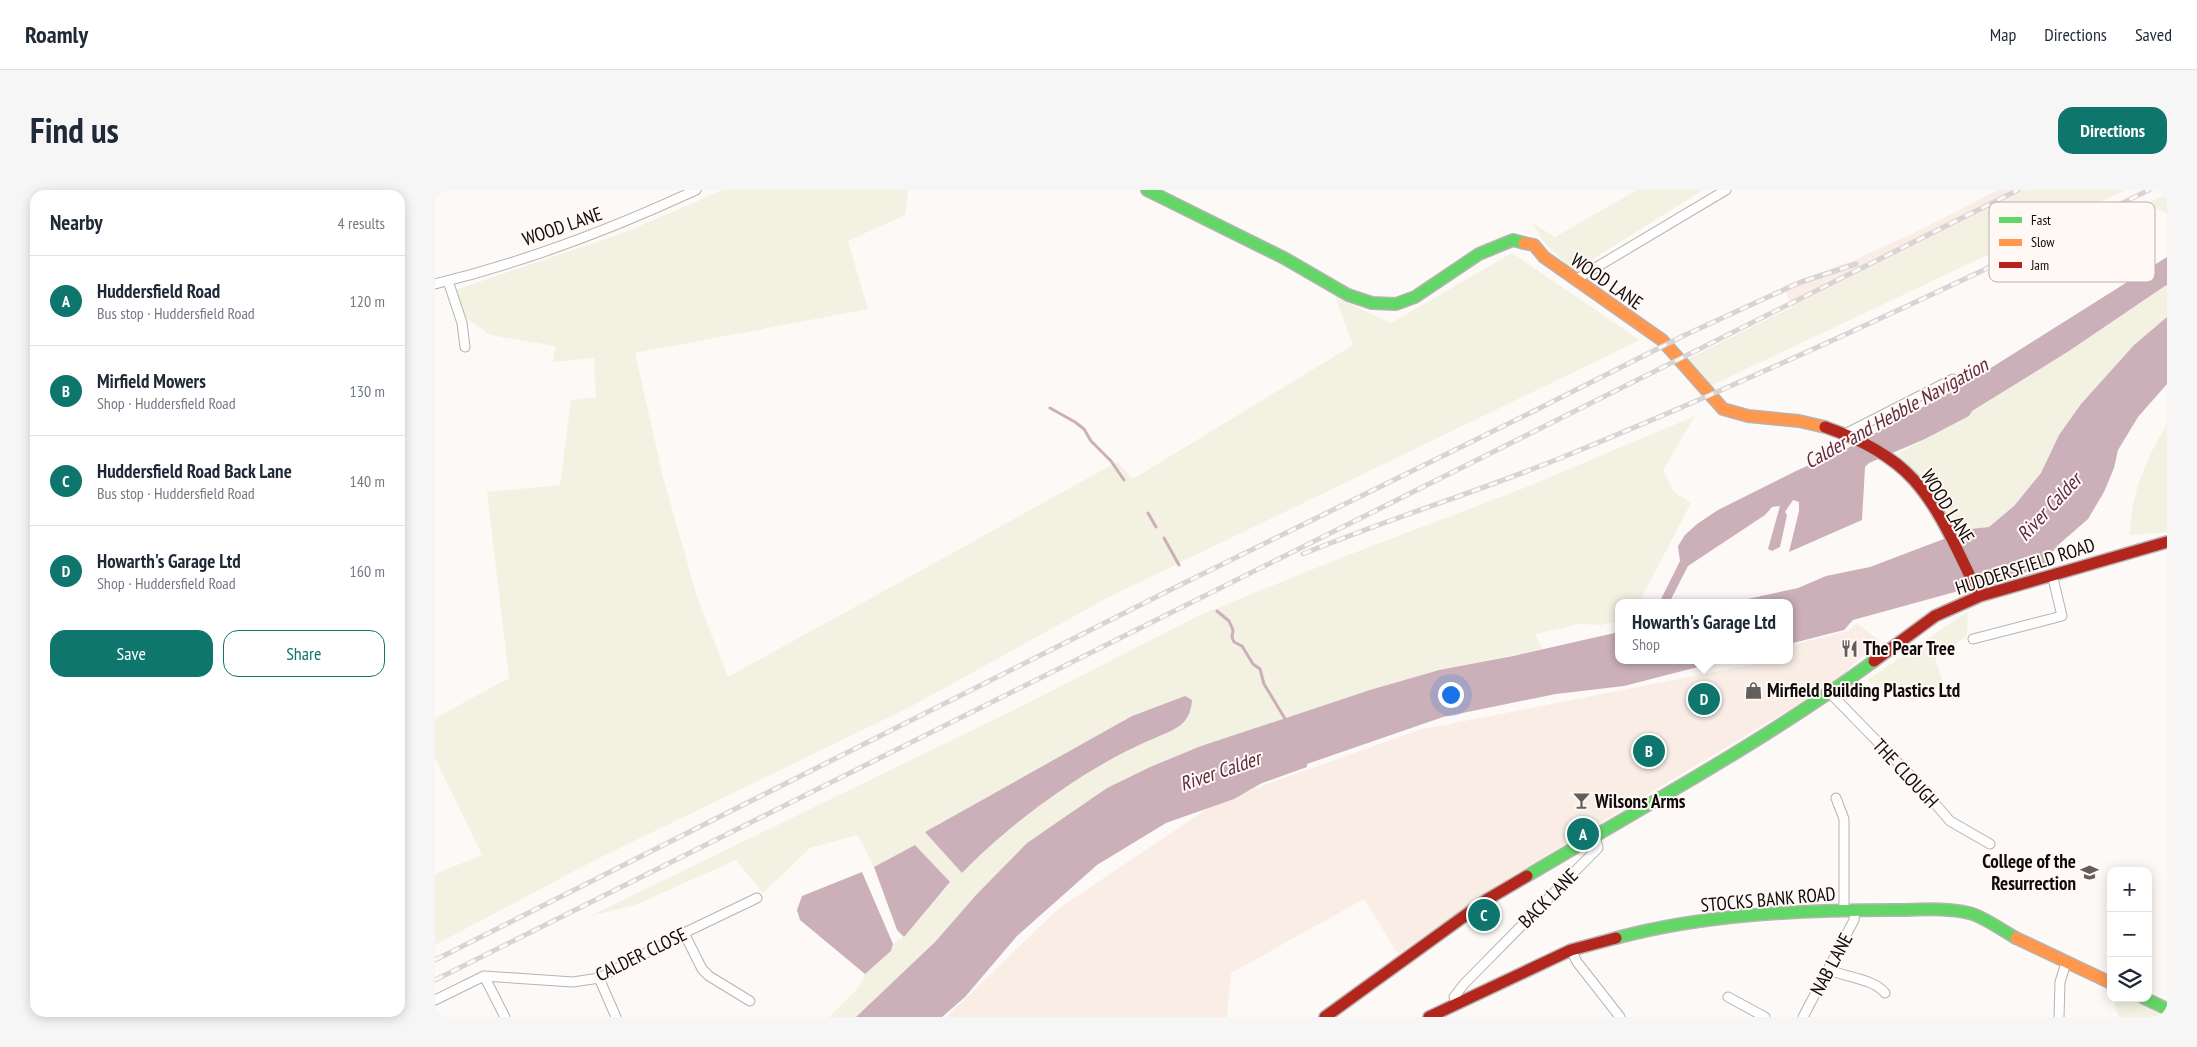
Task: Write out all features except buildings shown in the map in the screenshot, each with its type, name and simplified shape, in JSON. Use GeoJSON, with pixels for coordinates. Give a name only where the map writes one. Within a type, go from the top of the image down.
{"type":"FeatureCollection","features":[{"type":"Feature","properties":{"kind":"main road","name":"WOOD LANE"},"geometry":{"type":"LineString","coordinates":[[1147,190],[1284,258],[1348,295],[1372,303],[1396,304],[1415,297],[1479,254],[1513,240],[1534,246],[1543,257],[1662,340],[1723,409],[1748,416],[1799,421],[1822,426],[1849,436],[1893,461],[1915,480],[1939,516],[1978,592]]}},
{"type":"Feature","properties":{"kind":"main road","name":"HUDDERSFIELD ROAD"},"geometry":{"type":"LineString","coordinates":[[1325,1017],[1488,899],[1830,693],[1935,616],[1978,592],[2052,574],[2167,542]]}},
{"type":"Feature","properties":{"kind":"main road","name":"STOCKS BANK ROAD"},"geometry":{"type":"LineString","coordinates":[[1429,1017],[1571,950],[1620,937],[1693,924],[1785,912],[1849,910],[1970,912],[2066,963],[2107,981]]}},
{"type":"Feature","properties":{"kind":"main road"},"geometry":{"type":"LineString","coordinates":[[2152,1001],[2167,1008]]}},
{"type":"Feature","properties":{"kind":"street","name":"WOOD LANE"},"geometry":{"type":"LineString","coordinates":[[435,284],[566,245],[643,215],[695,190]]}},
{"type":"Feature","properties":{"kind":"street"},"geometry":{"type":"LineString","coordinates":[[1575,280],[1726,190]]}},
{"type":"Feature","properties":{"kind":"street"},"geometry":{"type":"LineString","coordinates":[[448,281],[462,323],[465,347]]}},
{"type":"Feature","properties":{"kind":"street"},"geometry":{"type":"LineString","coordinates":[[1849,436],[1953,379],[1962,381]]}},
{"type":"Feature","properties":{"kind":"street"},"geometry":{"type":"LineString","coordinates":[[1973,639],[2066,619],[2052,574]]}},
{"type":"Feature","properties":{"kind":"street","name":"THE CLOUGH"},"geometry":{"type":"LineString","coordinates":[[1830,693],[1913,778],[1950,821],[1990,844]]}},
{"type":"Feature","properties":{"kind":"street","name":"NAB LANE"},"geometry":{"type":"LineString","coordinates":[[1803,1017],[1854,920],[1849,910],[1844,819],[1836,798]]}},
{"type":"Feature","properties":{"kind":"street","name":"BACK LANE"},"geometry":{"type":"LineString","coordinates":[[1456,1004],[1454,997],[1463,984],[1598,848],[1595,835]]}},
{"type":"Feature","properties":{"kind":"street","name":"CALDER CLOSE"},"geometry":{"type":"LineString","coordinates":[[435,1000],[484,976],[573,982],[599,978],[684,933],[757,898]]}},
{"type":"Feature","properties":{"kind":"street"},"geometry":{"type":"LineString","coordinates":[[684,933],[702,969],[709,976],[750,1001]]}},
{"type":"Feature","properties":{"kind":"street"},"geometry":{"type":"LineString","coordinates":[[1571,950],[1577,962],[1620,1017]]}},
{"type":"Feature","properties":{"kind":"street"},"geometry":{"type":"LineString","coordinates":[[2059,1017],[2060,982],[2066,963]]}},
{"type":"Feature","properties":{"kind":"street"},"geometry":{"type":"LineString","coordinates":[[1829,970],[1843,976],[1879,985],[1885,993]]}},
{"type":"Feature","properties":{"kind":"street"},"geometry":{"type":"LineString","coordinates":[[484,976],[505,1017]]}},
{"type":"Feature","properties":{"kind":"street"},"geometry":{"type":"LineString","coordinates":[[599,978],[615,1017]]}},
{"type":"Feature","properties":{"kind":"street"},"geometry":{"type":"LineString","coordinates":[[1728,997],[1765,1017]]}},
{"type":"Feature","properties":{"kind":"shaded area"},"geometry":{"type":"Polygon","coordinates":[[[1998,190],[2027,190],[2003,202],[1989,202],[1989,209],[1793,308],[1783,286],[1852,261],[1918,231],[1998,190]]]}},
{"type":"Feature","properties":{"kind":"shaded area"},"geometry":{"type":"Polygon","coordinates":[[[1857,623],[1879,640],[1835,682],[1507,879],[1398,954],[1364,899],[1231,973],[1227,1017],[946,1017],[1058,909],[1217,802],[1419,730],[1755,664],[1793,664],[1793,645],[1848,631],[1857,623]]]}},
{"type":"Feature","properties":{"kind":"green space"},"geometry":{"type":"Polygon","coordinates":[[[723,190],[908,190],[905,215],[848,241],[868,309],[635,353],[663,477],[697,597],[728,677],[1117,462],[1133,479],[1353,345],[1335,297],[1391,323],[1512,253],[1640,340],[1109,597],[910,707],[595,860],[435,945],[435,874],[482,855],[435,758],[435,718],[509,678],[487,492],[560,485],[571,400],[596,397],[594,358],[553,362],[555,346],[490,335],[465,317],[452,291],[623,233],[723,190]]]}},
{"type":"Feature","properties":{"kind":"green space"},"geometry":{"type":"Polygon","coordinates":[[[1637,190],[1703,190],[1574,271],[1546,245],[1532,223],[1555,237],[1637,190]]]}},
{"type":"Feature","properties":{"kind":"green space"},"geometry":{"type":"Polygon","coordinates":[[[2027,190],[2125,190],[2100,202],[2003,202],[2027,190]]]}},
{"type":"Feature","properties":{"kind":"green space"},"geometry":{"type":"Polygon","coordinates":[[[2167,194],[2167,213],[2155,208],[2155,202],[2150,202],[2167,194]]]}},
{"type":"Feature","properties":{"kind":"green space"},"geometry":{"type":"Polygon","coordinates":[[[1989,209],[1989,254],[1710,386],[1686,360],[1989,209]]]}},
{"type":"Feature","properties":{"kind":"green space"},"geometry":{"type":"Polygon","coordinates":[[[2167,285],[2167,317],[2134,345],[2081,404],[2059,435],[2041,473],[2014,506],[1989,527],[1970,529],[1957,534],[1917,473],[1897,454],[1969,416],[1972,411],[2069,351],[2167,285]]]}},
{"type":"Feature","properties":{"kind":"green space"},"geometry":{"type":"Polygon","coordinates":[[[1695,416],[1663,470],[1674,492],[1691,503],[1641,599],[1615,599],[1615,622],[1601,625],[1580,624],[1535,634],[1543,649],[1439,670],[1370,690],[1201,746],[1150,767],[1107,788],[1027,843],[976,895],[935,942],[856,1017],[829,1017],[859,987],[865,974],[891,951],[893,944],[904,937],[950,883],[915,845],[874,867],[858,835],[810,848],[763,893],[736,860],[635,905],[590,916],[1020,707],[1200,615],[1343,557],[1519,490],[1695,416]],[[1185,696],[1132,716],[926,832],[962,873],[999,838],[1040,805],[1083,775],[1128,749],[1178,728],[1185,696]]]}},
{"type":"Feature","properties":{"kind":"green space"},"geometry":{"type":"Polygon","coordinates":[[[2167,424],[2167,532],[2130,535],[2136,492],[2152,450],[2167,424]]]}},
{"type":"Feature","properties":{"kind":"green space"},"geometry":{"type":"Polygon","coordinates":[[[1968,611],[1967,636],[1935,658],[1944,685],[1914,701],[1866,681],[1968,611]]]}},
{"type":"Feature","properties":{"kind":"green space"},"geometry":{"type":"Polygon","coordinates":[[[2114,1002],[2137,1002],[2167,1017],[2118,1017],[2114,1002]]]}},
{"type":"Feature","properties":{"kind":"water"},"geometry":{"type":"Polygon","coordinates":[[[2167,257],[2167,285],[2069,351],[1972,411],[1969,416],[1925,439],[1869,463],[1865,467],[1862,520],[1789,552],[1799,511],[1799,502],[1793,500],[1785,512],[1787,515],[1780,547],[1772,551],[1768,549],[1780,506],[1772,507],[1765,515],[1688,566],[1671,599],[1661,599],[1680,561],[1678,546],[1685,535],[1697,524],[1718,510],[1798,470],[1846,449],[1967,383],[2127,282],[2155,282],[2155,265],[2167,257]]]}},
{"type":"Feature","properties":{"kind":"water","name":"River Calder"},"geometry":{"type":"Polygon","coordinates":[[[2167,317],[2167,384],[2138,417],[2118,450],[2114,468],[2104,492],[2088,519],[2057,546],[2044,564],[2024,573],[1853,620],[1844,630],[1793,643],[1793,599],[1747,599],[1798,588],[1826,576],[1870,567],[1970,529],[1989,527],[2014,506],[2041,473],[2059,435],[2081,404],[2134,345],[2167,317]]]}},
{"type":"Feature","properties":{"kind":"water","name":"River Calder"},"geometry":{"type":"Polygon","coordinates":[[[1615,633],[1615,664],[1709,664],[1624,686],[1556,694],[1443,717],[1307,764],[1307,767],[1262,783],[1234,799],[1166,823],[1097,865],[1017,936],[965,997],[942,1017],[856,1017],[935,942],[976,895],[1027,843],[1107,788],[1150,767],[1201,746],[1370,690],[1439,670],[1513,656],[1615,633]]]}},
{"type":"Feature","properties":{"kind":"water"},"geometry":{"type":"Polygon","coordinates":[[[1185,696],[1192,700],[1191,708],[1181,725],[1104,763],[1052,796],[1004,834],[962,873],[925,832],[1132,716],[1185,696]]]}},
{"type":"Feature","properties":{"kind":"water"},"geometry":{"type":"Polygon","coordinates":[[[915,845],[950,882],[904,937],[897,930],[874,867],[915,845]]]}},
{"type":"Feature","properties":{"kind":"water"},"geometry":{"type":"Polygon","coordinates":[[[862,872],[893,944],[891,951],[865,974],[800,920],[797,910],[802,896],[862,872]]]}},
{"type":"Feature","properties":{"kind":"waterway"},"geometry":{"type":"LineString","coordinates":[[1050,408],[1084,429],[1091,441],[1111,461],[1124,480]]}},
{"type":"Feature","properties":{"kind":"waterway"},"geometry":{"type":"LineString","coordinates":[[1148,513],[1156,527]]}},
{"type":"Feature","properties":{"kind":"waterway"},"geometry":{"type":"LineString","coordinates":[[1164,538],[1179,565]]}},
{"type":"Feature","properties":{"kind":"waterway"},"geometry":{"type":"LineString","coordinates":[[1217,611],[1229,621],[1233,630],[1232,637],[1234,642],[1242,646],[1253,664],[1260,669],[1264,684],[1287,722]]}},
{"type":"Feature","properties":{"kind":"railway"},"geometry":{"type":"LineString","coordinates":[[1994,202],[2018,190]]}},
{"type":"Feature","properties":{"kind":"railway"},"geometry":{"type":"LineString","coordinates":[[2124,202],[2149,190]]}},
{"type":"Feature","properties":{"kind":"railway"},"geometry":{"type":"LineString","coordinates":[[435,980],[1989,204]]}},
{"type":"Feature","properties":{"kind":"railway"},"geometry":{"type":"LineString","coordinates":[[435,960],[1172,589],[1685,335],[1801,282],[1856,264]]}},
{"type":"Feature","properties":{"kind":"railway"},"geometry":{"type":"LineString","coordinates":[[1303,554],[1563,457],[1785,362],[1989,267]]}},
{"type":"Feature","properties":{"kind":"traffic: fast"},"geometry":{"type":"LineString","coordinates":[[1147,190],[1284,258],[1348,295],[1372,303],[1396,304],[1415,297],[1479,254],[1513,240],[1524,243]]}},
{"type":"Feature","properties":{"kind":"traffic: fast"},"geometry":{"type":"LineString","coordinates":[[1527,876],[1747,746],[1874,661]]}},
{"type":"Feature","properties":{"kind":"traffic: fast"},"geometry":{"type":"LineString","coordinates":[[1616,938],[1684,924],[1753,915],[1823,911],[1931,909],[1960,911],[1975,915],[1987,920],[2016,938]]}},
{"type":"Feature","properties":{"kind":"traffic: fast"},"geometry":{"type":"LineString","coordinates":[[2152,1002],[2167,1009]]}},
{"type":"Feature","properties":{"kind":"traffic: slow"},"geometry":{"type":"LineString","coordinates":[[1524,243],[1534,245],[1544,257],[1662,340],[1723,409],[1748,416],[1799,421],[1825,427]]}},
{"type":"Feature","properties":{"kind":"traffic: slow"},"geometry":{"type":"LineString","coordinates":[[2016,938],[2107,981]]}},
{"type":"Feature","properties":{"kind":"traffic: jam"},"geometry":{"type":"LineString","coordinates":[[1825,427],[1849,436],[1883,454],[1913,479],[1924,492],[1942,521],[1980,596]]}},
{"type":"Feature","properties":{"kind":"traffic: jam"},"geometry":{"type":"LineString","coordinates":[[1874,661],[1935,616],[1980,596],[2167,542]]}},
{"type":"Feature","properties":{"kind":"traffic: jam"},"geometry":{"type":"LineString","coordinates":[[1325,1017],[1488,899],[1527,876]]}},
{"type":"Feature","properties":{"kind":"traffic: jam"},"geometry":{"type":"LineString","coordinates":[[1429,1017],[1571,950],[1616,938]]}},
{"type":"Feature","properties":{"kind":"place","name":"The Pear Tree"},"geometry":{"type":"Point","coordinates":[1849,648]}},
{"type":"Feature","properties":{"kind":"place","name":"Mirfield Building Plastics Ltd"},"geometry":{"type":"Point","coordinates":[1753,690]}},
{"type":"Feature","properties":{"kind":"place","name":"Howarth's Garage Ltd"},"geometry":{"type":"Point","coordinates":[1704,699]}},
{"type":"Feature","properties":{"kind":"place","name":"Mirfield Mowers"},"geometry":{"type":"Point","coordinates":[1649,751]}},
{"type":"Feature","properties":{"kind":"place","name":"Wilsons Arms"},"geometry":{"type":"Point","coordinates":[1581,801]}},
{"type":"Feature","properties":{"kind":"place","name":"Huddersfield Road"},"geometry":{"type":"Point","coordinates":[1583,834]}},
{"type":"Feature","properties":{"kind":"place","name":"College of the Resurrection"},"geometry":{"type":"Point","coordinates":[2090,872]}},
{"type":"Feature","properties":{"kind":"place","name":"Huddersfield Road Back Lane"},"geometry":{"type":"Point","coordinates":[1484,915]}},
{"type":"Feature","properties":{"kind":"water label","name":"Calder and Hebble Navigation"},"geometry":{"type":"Point","coordinates":[1896,413]}}]}
